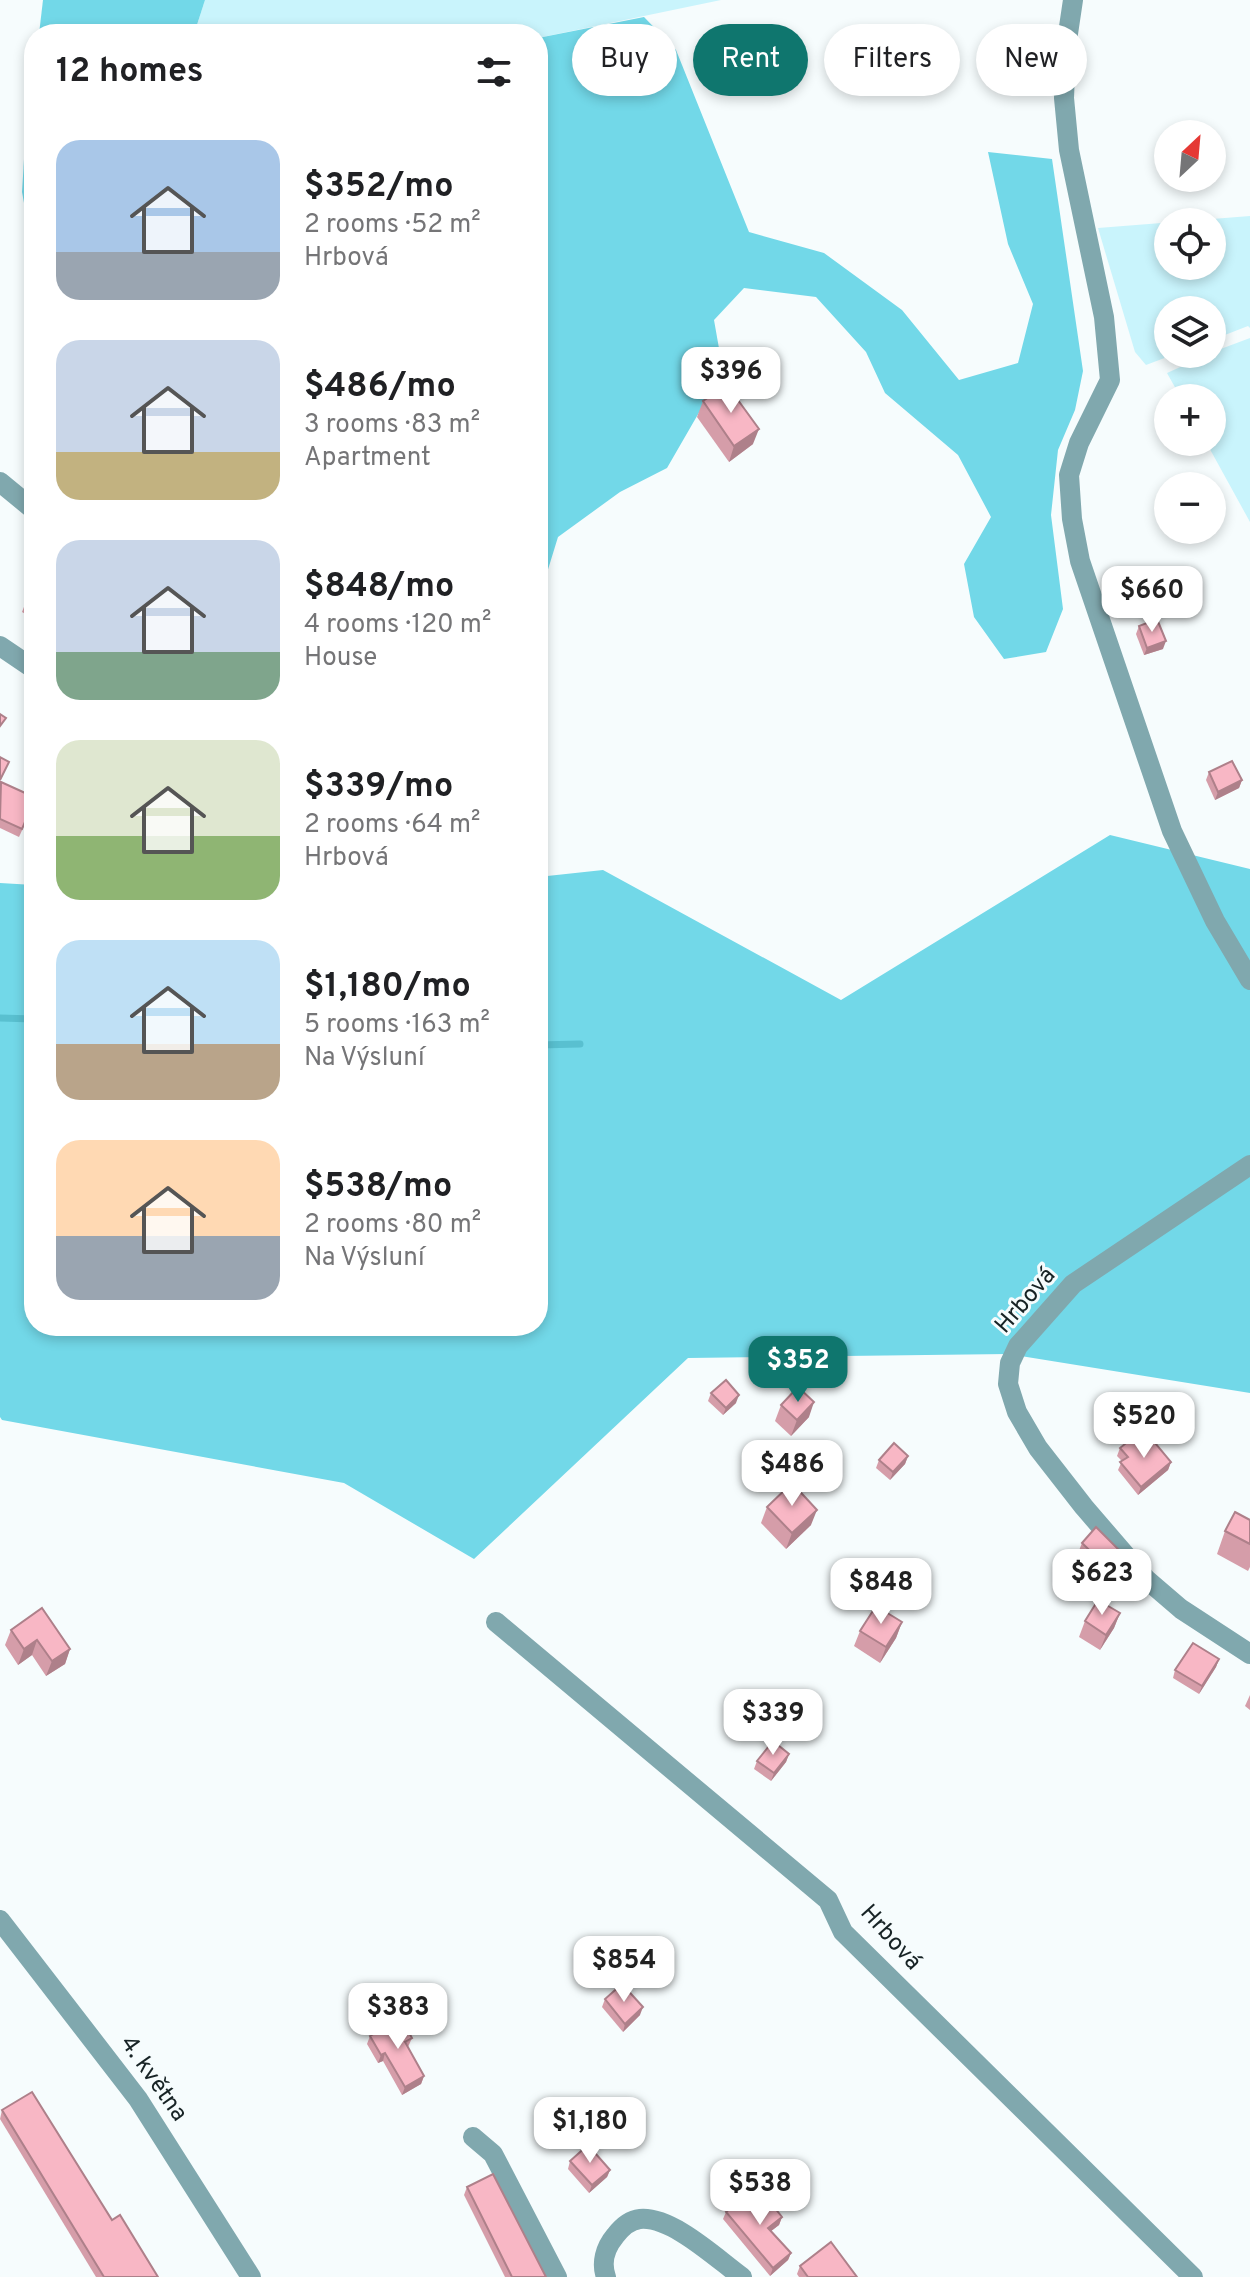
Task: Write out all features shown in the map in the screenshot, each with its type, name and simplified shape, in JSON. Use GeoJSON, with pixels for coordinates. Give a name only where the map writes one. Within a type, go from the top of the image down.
{"type":"FeatureCollection","features":[{"type":"Feature","properties":{"kind":"street"},"geometry":{"type":"LineString","coordinates":[[1073,0],[1066,47],[1064,98],[1069,150],[1104,317],[1110,380],[1079,443],[1069,475],[1072,519],[1080,561],[1172,831],[1215,921],[1250,980]]}},
{"type":"Feature","properties":{"kind":"street"},"geometry":{"type":"LineString","coordinates":[[0,482],[24,502]]}},
{"type":"Feature","properties":{"kind":"street"},"geometry":{"type":"LineString","coordinates":[[0,646],[24,662]]}},
{"type":"Feature","properties":{"kind":"street","name":"Hrbová"},"geometry":{"type":"LineString","coordinates":[[1250,1165],[1073,1284],[1018,1346],[1010,1363],[1008,1384],[1017,1412],[1038,1448],[1146,1579],[1181,1609],[1250,1654]]}},
{"type":"Feature","properties":{"kind":"street","name":"Hrbová"},"geometry":{"type":"LineString","coordinates":[[496,1622],[828,1900],[843,1932],[1193,2277]]}},
{"type":"Feature","properties":{"kind":"street","name":"4. května"},"geometry":{"type":"LineString","coordinates":[[0,1920],[138,2099],[251,2277]]}},
{"type":"Feature","properties":{"kind":"street"},"geometry":{"type":"LineString","coordinates":[[473,2137],[493,2154],[557,2277]]}},
{"type":"Feature","properties":{"kind":"street"},"geometry":{"type":"LineString","coordinates":[[606,2277],[605,2253],[612,2239],[626,2224],[637,2219],[657,2220],[686,2236],[742,2277]]}},
{"type":"Feature","properties":{"kind":"shaded area"},"geometry":{"type":"Polygon","coordinates":[[[43,0],[205,0],[197,24],[40,24],[43,0]]]}},
{"type":"Feature","properties":{"kind":"shaded area"},"geometry":{"type":"Polygon","coordinates":[[[205,0],[721,0],[605,24],[572,24],[572,31],[548,36],[548,24],[197,24],[205,0]]]}},
{"type":"Feature","properties":{"kind":"shaded area"},"geometry":{"type":"Polygon","coordinates":[[[644,17],[651,24],[609,24],[644,17]]]}},
{"type":"Feature","properties":{"kind":"shaded area"},"geometry":{"type":"Polygon","coordinates":[[[572,31],[572,96],[677,96],[677,52],[749,232],[824,253],[902,310],[959,380],[1018,363],[1033,304],[1008,244],[988,152],[1052,159],[1083,371],[1075,410],[1058,450],[1051,515],[1063,609],[1046,652],[1004,659],[974,617],[964,564],[991,517],[958,455],[885,393],[866,352],[816,297],[744,288],[714,320],[723,371],[667,468],[620,492],[558,537],[548,570],[548,36],[572,31]]]}},
{"type":"Feature","properties":{"kind":"shaded area"},"geometry":{"type":"Polygon","coordinates":[[[24,159],[24,203],[22,192],[24,159]]]}},
{"type":"Feature","properties":{"kind":"shaded area"},"geometry":{"type":"Polygon","coordinates":[[[1250,216],[1250,328],[1248,326],[1226,335],[1226,296],[1154,296],[1154,362],[1146,365],[1135,352],[1098,228],[1154,223],[1154,280],[1226,280],[1226,218],[1250,216]]]}},
{"type":"Feature","properties":{"kind":"shaded area"},"geometry":{"type":"Polygon","coordinates":[[[1250,338],[1250,522],[1226,478],[1226,472],[1222,472],[1214,456],[1226,456],[1226,384],[1173,384],[1167,373],[1178,368],[1226,368],[1226,347],[1250,338]]]}},
{"type":"Feature","properties":{"kind":"shaded area"},"geometry":{"type":"Polygon","coordinates":[[[1110,835],[1250,869],[1250,1393],[1008,1354],[688,1358],[474,1559],[344,1483],[2,1420],[0,1417],[0,883],[24,884],[24,1336],[548,1336],[548,876],[603,870],[841,1000],[1110,835]]]}},
{"type":"Feature","properties":{"kind":"building"},"geometry":{"type":"Polygon","coordinates":[[[727,385],[759,429],[734,446],[703,401],[727,385]]]}},
{"type":"Feature","properties":{"kind":"building"},"geometry":{"type":"Polygon","coordinates":[[[1157,619],[1166,641],[1147,648],[1139,626],[1157,619]]]}},
{"type":"Feature","properties":{"kind":"building"},"geometry":{"type":"Polygon","coordinates":[[[0,757],[9,762],[0,780],[0,757]]]}},
{"type":"Feature","properties":{"kind":"building"},"geometry":{"type":"Polygon","coordinates":[[[1232,761],[1242,780],[1218,792],[1209,772],[1232,761]]]}},
{"type":"Feature","properties":{"kind":"building"},"geometry":{"type":"Polygon","coordinates":[[[1,782],[24,792],[24,824],[22,829],[0,819],[1,782]]]}},
{"type":"Feature","properties":{"kind":"building"},"geometry":{"type":"Polygon","coordinates":[[[726,1380],[739,1395],[726,1408],[711,1393],[726,1380]]]}},
{"type":"Feature","properties":{"kind":"building"},"geometry":{"type":"Polygon","coordinates":[[[798,1387],[814,1402],[797,1420],[781,1405],[798,1387]]]}},
{"type":"Feature","properties":{"kind":"building"},"geometry":{"type":"Polygon","coordinates":[[[1136,1435],[1143,1444],[1151,1438],[1171,1462],[1141,1487],[1120,1462],[1128,1457],[1120,1448],[1136,1435]]]}},
{"type":"Feature","properties":{"kind":"building"},"geometry":{"type":"Polygon","coordinates":[[[894,1443],[908,1456],[893,1472],[879,1460],[894,1443]]]}},
{"type":"Feature","properties":{"kind":"building"},"geometry":{"type":"Polygon","coordinates":[[[792,1483],[817,1510],[792,1533],[767,1507],[792,1483]]]}},
{"type":"Feature","properties":{"kind":"building"},"geometry":{"type":"Polygon","coordinates":[[[1235,1512],[1250,1520],[1250,1544],[1225,1531],[1235,1512]]]}},
{"type":"Feature","properties":{"kind":"building"},"geometry":{"type":"Polygon","coordinates":[[[1096,1527],[1125,1556],[1111,1571],[1082,1543],[1096,1527]]]}},
{"type":"Feature","properties":{"kind":"building"},"geometry":{"type":"Polygon","coordinates":[[[1098,1600],[1120,1613],[1106,1635],[1085,1621],[1098,1600]]]}},
{"type":"Feature","properties":{"kind":"building"},"geometry":{"type":"Polygon","coordinates":[[[876,1606],[902,1622],[886,1647],[860,1631],[876,1606]]]}},
{"type":"Feature","properties":{"kind":"building"},"geometry":{"type":"Polygon","coordinates":[[[42,1608],[70,1649],[52,1661],[37,1640],[24,1649],[11,1630],[42,1608]]]}},
{"type":"Feature","properties":{"kind":"building"},"geometry":{"type":"Polygon","coordinates":[[[1193,1643],[1219,1659],[1202,1686],[1175,1670],[1193,1643]]]}},
{"type":"Feature","properties":{"kind":"building"},"geometry":{"type":"Polygon","coordinates":[[[773,1741],[789,1754],[774,1773],[757,1761],[773,1741]]]}},
{"type":"Feature","properties":{"kind":"building"},"geometry":{"type":"Polygon","coordinates":[[[622,1984],[643,2007],[625,2024],[605,1999],[622,1984]]]}},
{"type":"Feature","properties":{"kind":"building"},"geometry":{"type":"Polygon","coordinates":[[[401,2018],[412,2038],[405,2042],[424,2076],[405,2087],[385,2053],[381,2055],[370,2036],[401,2018]]]}},
{"type":"Feature","properties":{"kind":"building"},"geometry":{"type":"Polygon","coordinates":[[[32,2092],[112,2220],[120,2215],[158,2277],[104,2277],[2,2110],[32,2092]]]}},
{"type":"Feature","properties":{"kind":"building"},"geometry":{"type":"Polygon","coordinates":[[[588,2145],[610,2170],[592,2185],[570,2161],[588,2145]]]}},
{"type":"Feature","properties":{"kind":"building"},"geometry":{"type":"Polygon","coordinates":[[[493,2174],[546,2277],[512,2277],[467,2187],[493,2174]]]}},
{"type":"Feature","properties":{"kind":"building"},"geometry":{"type":"Polygon","coordinates":[[[752,2191],[766,2205],[770,2202],[782,2217],[768,2228],[791,2253],[773,2268],[726,2212],[752,2191]]]}},
{"type":"Feature","properties":{"kind":"building"},"geometry":{"type":"Polygon","coordinates":[[[831,2242],[857,2277],[808,2277],[800,2266],[831,2242]]]}},
{"type":"Feature","properties":{"kind":"waterway"},"geometry":{"type":"LineString","coordinates":[[0,1018],[24,1019]]}},
{"type":"Feature","properties":{"kind":"waterway"},"geometry":{"type":"LineString","coordinates":[[548,1045],[580,1044]]}}]}
